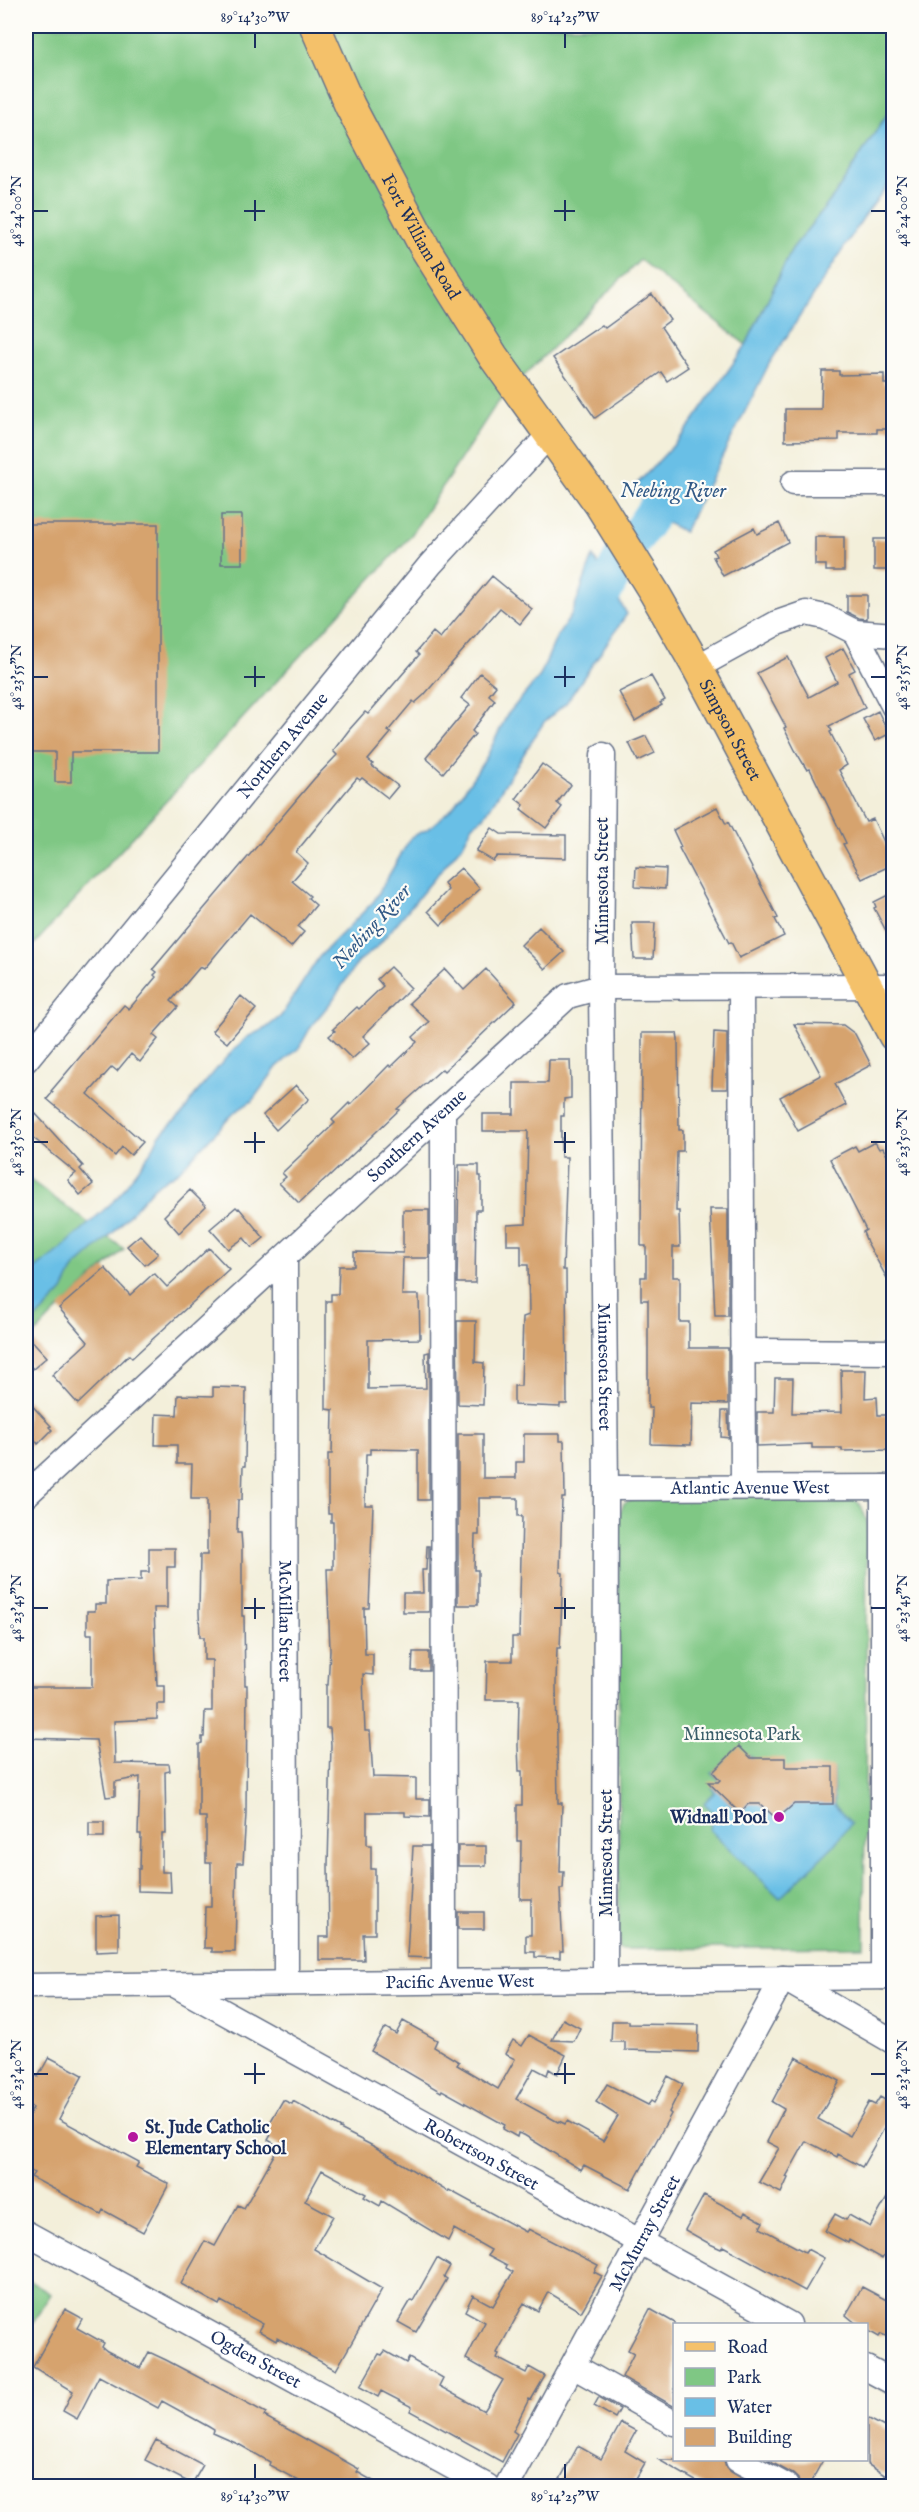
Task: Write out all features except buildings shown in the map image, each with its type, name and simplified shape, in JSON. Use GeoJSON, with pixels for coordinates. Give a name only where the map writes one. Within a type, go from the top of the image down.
{"type":"FeatureCollection","features":[{"type":"Feature","properties":{"kind":"main road","name":"Fort William Road"},"geometry":{"type":"LineString","coordinates":[[315,26],[350,106],[425,248],[493,356],[548,436]]}},
{"type":"Feature","properties":{"kind":"main road","name":"Simpson Street"},"geometry":{"type":"LineString","coordinates":[[548,436],[600,505],[654,592],[880,987],[894,1036]]}},
{"type":"Feature","properties":{"kind":"street","name":"Northern Avenue"},"geometry":{"type":"LineString","coordinates":[[26,1060],[430,565],[548,436]]}},
{"type":"Feature","properties":{"kind":"street"},"geometry":{"type":"LineString","coordinates":[[793,483],[894,483]]}},
{"type":"Feature","properties":{"kind":"street"},"geometry":{"type":"LineString","coordinates":[[697,667],[777,623],[806,613],[825,617],[855,632],[894,635]]}},
{"type":"Feature","properties":{"kind":"street"},"geometry":{"type":"LineString","coordinates":[[855,632],[894,707]]}},
{"type":"Feature","properties":{"kind":"street","name":"Minnesota Street"},"geometry":{"type":"LineString","coordinates":[[603,755],[606,1980]]}},
{"type":"Feature","properties":{"kind":"street","name":"Southern Avenue"},"geometry":{"type":"LineString","coordinates":[[26,1495],[568,996],[602,987],[880,987]]}},
{"type":"Feature","properties":{"kind":"street"},"geometry":{"type":"LineString","coordinates":[[741,987],[743,1486]]}},
{"type":"Feature","properties":{"kind":"street"},"geometry":{"type":"LineString","coordinates":[[443,1112],[444,1981]]}},
{"type":"Feature","properties":{"kind":"street","name":"McMillan Street"},"geometry":{"type":"LineString","coordinates":[[285,1258],[286,1983]]}},
{"type":"Feature","properties":{"kind":"street"},"geometry":{"type":"LineString","coordinates":[[742,1351],[894,1352]]}},
{"type":"Feature","properties":{"kind":"street"},"geometry":{"type":"LineString","coordinates":[[888,1487],[888,1977]]}},
{"type":"Feature","properties":{"kind":"street","name":"Atlantic Avenue West"},"geometry":{"type":"LineString","coordinates":[[606,1488],[888,1487]]}},
{"type":"Feature","properties":{"kind":"street","name":"Pacific Avenue West"},"geometry":{"type":"LineString","coordinates":[[26,1986],[888,1977]]}},
{"type":"Feature","properties":{"kind":"street"},"geometry":{"type":"LineString","coordinates":[[783,1978],[894,2042]]}},
{"type":"Feature","properties":{"kind":"street","name":"McMurray Street"},"geometry":{"type":"LineString","coordinates":[[507,2487],[783,1978]]}},
{"type":"Feature","properties":{"kind":"street","name":"Robertson Street"},"geometry":{"type":"LineString","coordinates":[[172,1984],[785,2323]]}},
{"type":"Feature","properties":{"kind":"street","name":"Ogden Street"},"geometry":{"type":"LineString","coordinates":[[26,2233],[487,2487]]}},
{"type":"Feature","properties":{"kind":"street"},"geometry":{"type":"LineString","coordinates":[[573,2366],[673,2422]]}},
{"type":"Feature","properties":{"kind":"street"},"geometry":{"type":"LineString","coordinates":[[868,2369],[894,2383]]}},
{"type":"Feature","properties":{"kind":"street"},"geometry":{"type":"LineString","coordinates":[[740,2461],[786,2487]]}},
{"type":"Feature","properties":{"kind":"green space"},"geometry":{"type":"Polygon","coordinates":[[[26,26],[893,26],[893,105],[834,196],[792,249],[746,345],[640,260],[497,403],[410,537],[26,953],[26,26]]]}},
{"type":"Feature","properties":{"kind":"green space"},"geometry":{"type":"Polygon","coordinates":[[[26,1177],[124,1249],[52,1316],[26,1344],[26,1177]]]}},
{"type":"Feature","properties":{"kind":"green space","name":"Minnesota Park"},"geometry":{"type":"Polygon","coordinates":[[[850,1494],[861,1506],[867,1521],[864,1947],[619,1949],[618,1517],[624,1503],[640,1497],[850,1494]]]}},
{"type":"Feature","properties":{"kind":"green space"},"geometry":{"type":"Polygon","coordinates":[[[26,2279],[51,2294],[26,2333],[26,2279]]]}},
{"type":"Feature","properties":{"kind":"water","name":"Neebing River"},"geometry":{"type":"Polygon","coordinates":[[[893,105],[893,179],[863,218],[769,364],[684,532],[652,515],[637,484],[684,434],[746,345],[792,249],[834,196],[893,105]]]}},
{"type":"Feature","properties":{"kind":"water"},"geometry":{"type":"Polygon","coordinates":[[[593,556],[627,614],[566,703],[544,722],[484,817],[473,825],[463,844],[377,947],[358,962],[332,1001],[312,1025],[299,1048],[277,1067],[252,1101],[235,1112],[179,1171],[154,1187],[114,1232],[74,1268],[63,1291],[26,1329],[26,1276],[62,1248],[118,1197],[152,1150],[159,1136],[184,1112],[194,1096],[225,1059],[247,1037],[266,1028],[281,1016],[319,957],[374,901],[411,837],[428,829],[453,807],[486,758],[507,715],[540,676],[556,638],[572,614],[593,556]]]}},
{"type":"Feature","properties":{"kind":"water","name":"Widnall Pool"},"geometry":{"type":"Polygon","coordinates":[[[738,1748],[759,1761],[783,1768],[833,1769],[834,1805],[851,1823],[833,1846],[780,1898],[710,1830],[713,1812],[704,1803],[715,1792],[712,1788],[720,1781],[712,1773],[738,1748]]]}},
{"type":"Feature","properties":{"kind":"waterway","name":"Neebing River"},"geometry":{"type":"LineString","coordinates":[[586,628],[621,559],[679,475]]}},
{"type":"Feature","properties":{"kind":"place","name":"Widnall Pool"},"geometry":{"type":"Point","coordinates":[779,1817]}},
{"type":"Feature","properties":{"kind":"place","name":"St. Jude Catholic Elementary School"},"geometry":{"type":"Point","coordinates":[133,2137]}}]}
